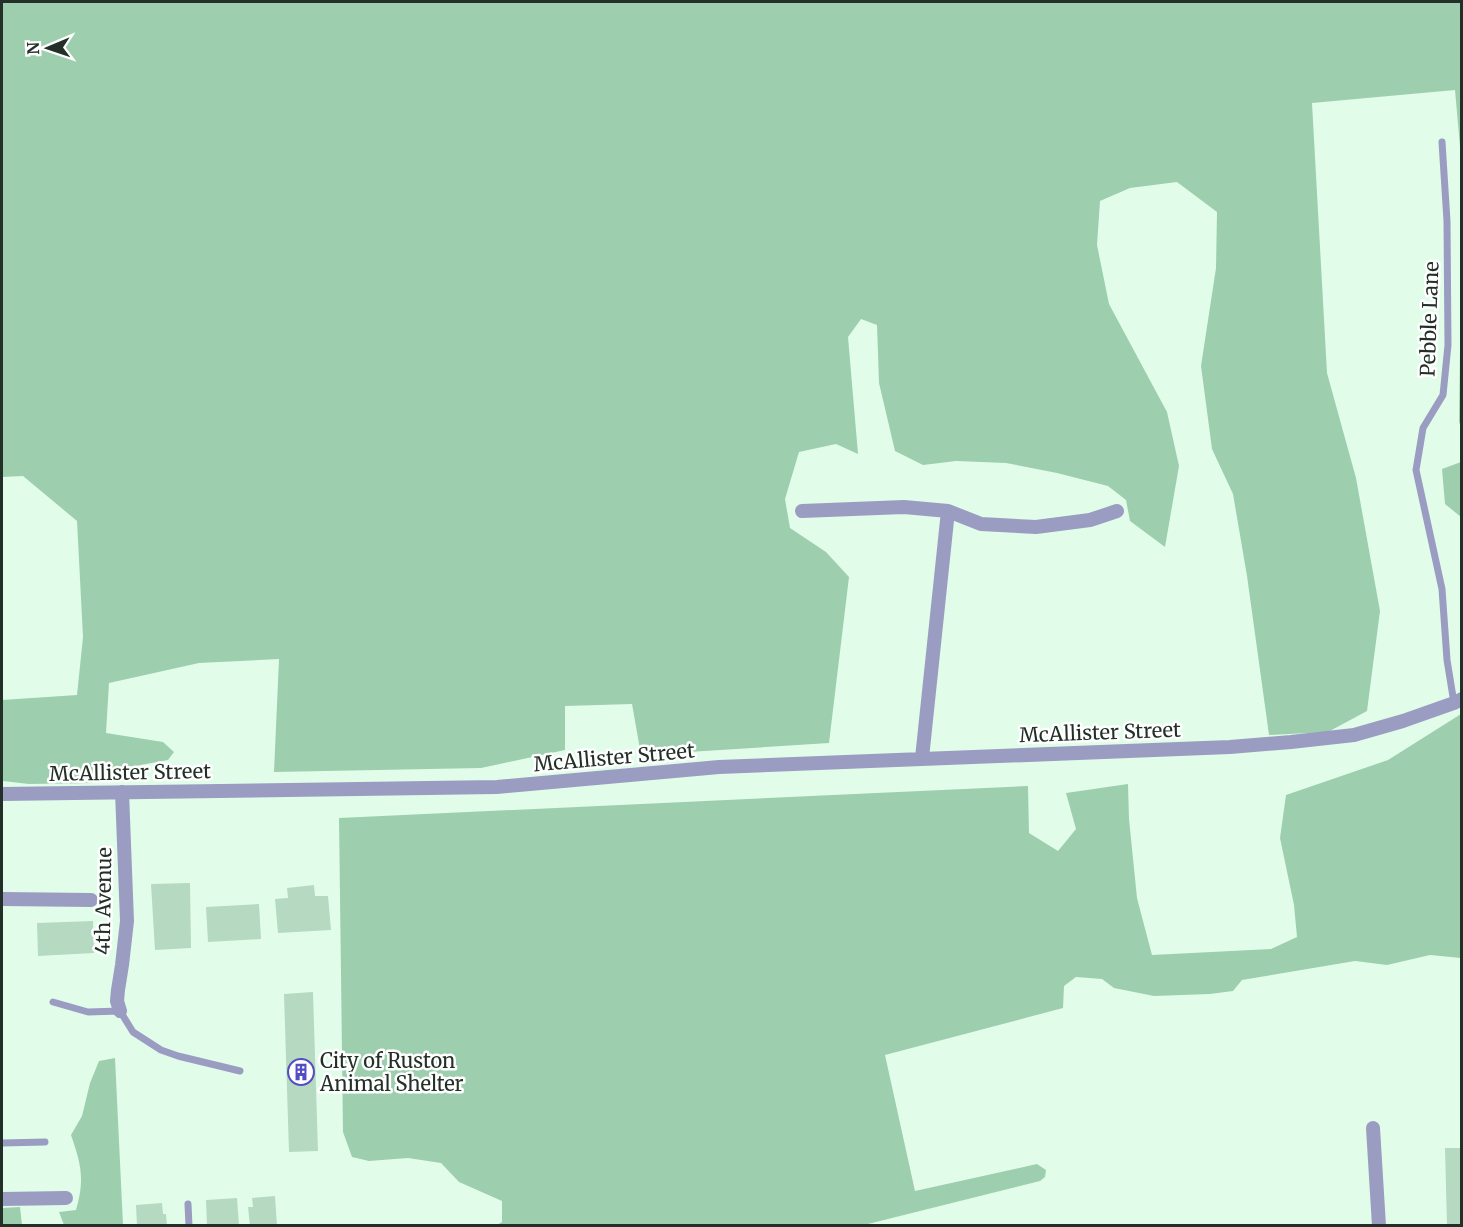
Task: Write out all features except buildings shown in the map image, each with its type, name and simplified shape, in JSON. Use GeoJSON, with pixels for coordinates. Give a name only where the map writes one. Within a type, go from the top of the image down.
{"type":"FeatureCollection","features":[{"type":"Feature","properties":{"kind":"street"},"geometry":{"type":"LineString","coordinates":[[802,511],[904,507],[948,511],[981,524],[1036,527],[1090,520],[1117,511]]}},
{"type":"Feature","properties":{"kind":"street"},"geometry":{"type":"LineString","coordinates":[[922,758],[948,511]]}},
{"type":"Feature","properties":{"kind":"street","name":"McAllister Street"},"geometry":{"type":"LineString","coordinates":[[2,794],[497,787],[719,767],[1230,747],[1354,735],[1403,722],[1458,701]]}},
{"type":"Feature","properties":{"kind":"street","name":"4th Avenue"},"geometry":{"type":"LineString","coordinates":[[120,1011],[117,1000],[127,921],[122,792]]}},
{"type":"Feature","properties":{"kind":"street"},"geometry":{"type":"LineString","coordinates":[[2,900],[91,900]]}},
{"type":"Feature","properties":{"kind":"street"},"geometry":{"type":"LineString","coordinates":[[1372,1128],[1379,1226]]}},
{"type":"Feature","properties":{"kind":"street"},"geometry":{"type":"LineString","coordinates":[[2,1199],[66,1198]]}},
{"type":"Feature","properties":{"kind":"lane","name":"Pebble Lane"},"geometry":{"type":"LineString","coordinates":[[1442,142],[1448,221],[1448,345],[1443,395],[1424,428],[1416,470],[1442,589],[1447,660],[1458,701]]}},
{"type":"Feature","properties":{"kind":"lane"},"geometry":{"type":"LineString","coordinates":[[53,1002],[88,1012],[120,1011],[134,1032],[161,1050],[240,1071]]}},
{"type":"Feature","properties":{"kind":"lane"},"geometry":{"type":"LineString","coordinates":[[2,1143],[45,1142]]}},
{"type":"Feature","properties":{"kind":"lane"},"geometry":{"type":"LineString","coordinates":[[188,1204],[189,1226]]}},
{"type":"Feature","properties":{"kind":"green space"},"geometry":{"type":"Polygon","coordinates":[[[2,2],[1461,2],[1461,158],[1455,90],[1312,103],[1327,373],[1356,478],[1380,611],[1367,711],[1328,732],[1269,735],[1233,494],[1212,449],[1201,366],[1216,268],[1217,212],[1177,182],[1130,188],[1100,201],[1097,245],[1109,304],[1167,412],[1179,466],[1165,547],[1130,521],[1126,500],[1108,486],[1006,463],[956,461],[923,465],[895,451],[879,383],[877,325],[861,319],[848,337],[858,454],[836,444],[799,452],[785,499],[790,528],[826,552],[849,577],[829,743],[641,755],[632,704],[565,706],[565,750],[481,768],[274,772],[279,659],[199,663],[109,683],[106,733],[163,742],[174,752],[168,760],[130,767],[95,783],[29,784],[3,781],[2,700],[77,695],[83,637],[77,521],[23,476],[2,477],[2,2]]]}},
{"type":"Feature","properties":{"kind":"green space"},"geometry":{"type":"Polygon","coordinates":[[[1461,274],[1462,427],[1459,422],[1461,274]]]}},
{"type":"Feature","properties":{"kind":"green space"},"geometry":{"type":"Polygon","coordinates":[[[1462,462],[1461,517],[1445,504],[1442,469],[1462,462]]]}},
{"type":"Feature","properties":{"kind":"green space"},"geometry":{"type":"Polygon","coordinates":[[[1461,714],[1461,958],[1430,955],[1387,965],[1355,961],[1242,980],[1233,991],[1210,994],[1154,996],[1114,988],[1102,979],[1076,977],[1064,986],[1063,1008],[885,1055],[915,1191],[1037,1164],[1046,1170],[1045,1177],[1040,1181],[864,1225],[497,1225],[502,1222],[502,1201],[459,1182],[441,1163],[408,1158],[369,1161],[352,1157],[343,1132],[339,818],[1028,786],[1029,833],[1058,851],[1076,829],[1066,793],[1128,784],[1137,898],[1152,955],[1271,949],[1297,937],[1294,905],[1280,838],[1286,795],[1388,760],[1461,714]]]}},
{"type":"Feature","properties":{"kind":"green space"},"geometry":{"type":"Polygon","coordinates":[[[115,1058],[123,1225],[64,1225],[59,1212],[76,1210],[81,1180],[71,1135],[82,1116],[90,1083],[99,1061],[115,1058]]]}},
{"type":"Feature","properties":{"kind":"green space"},"geometry":{"type":"Polygon","coordinates":[[[20,1207],[22,1225],[2,1225],[2,1208],[20,1207]]]}},
{"type":"Feature","properties":{"kind":"place","name":"City of Ruston Animal Shelter"},"geometry":{"type":"Point","coordinates":[301,1072]}}]}
